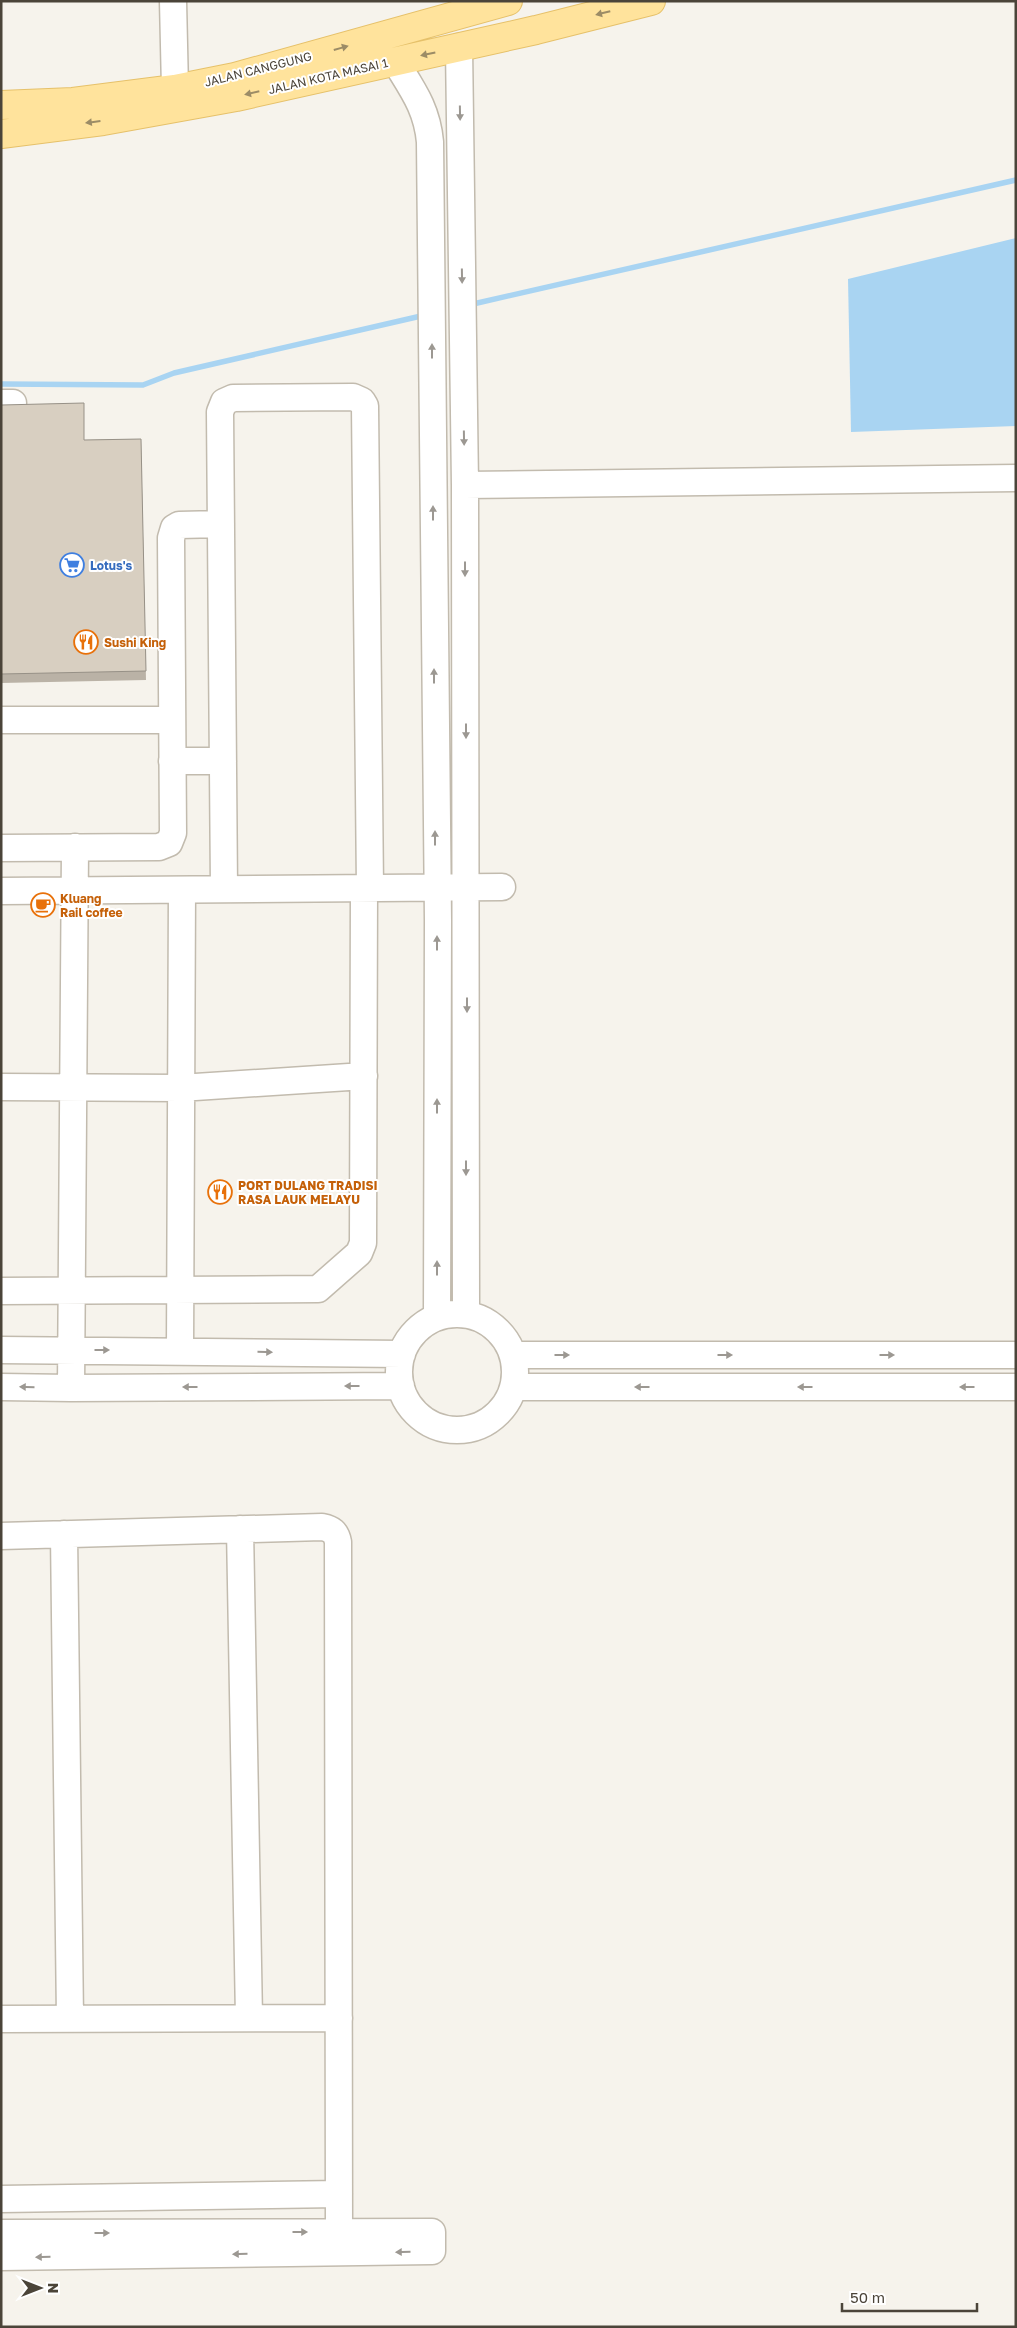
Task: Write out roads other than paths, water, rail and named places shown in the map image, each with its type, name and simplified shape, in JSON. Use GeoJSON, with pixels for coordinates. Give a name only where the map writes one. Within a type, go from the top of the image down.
{"type":"FeatureCollection","features":[{"type":"Feature","properties":{"kind":"main road","name":"JALAN CANGGUNG"},"geometry":{"type":"LineString","coordinates":[[1,105],[73,102],[175,89],[235,77],[508,1]]}},
{"type":"Feature","properties":{"kind":"main road","name":"JALAN KOTA MASAI 1"},"geometry":{"type":"LineString","coordinates":[[1,134],[103,121],[236,97],[536,30],[651,1]]}},
{"type":"Feature","properties":{"kind":"street"},"geometry":{"type":"LineString","coordinates":[[173,1],[175,89]]}},
{"type":"Feature","properties":{"kind":"street"},"geometry":{"type":"LineString","coordinates":[[459,47],[465,485],[466,1314]]}},
{"type":"Feature","properties":{"kind":"street"},"geometry":{"type":"LineString","coordinates":[[395,61],[423,107],[429,122],[430,142],[436,887],[438,920],[437,1317]]}},
{"type":"Feature","properties":{"kind":"street"},"geometry":{"type":"LineString","coordinates":[[1,1292],[318,1289],[324,1286],[361,1250],[363,1243],[367,888],[366,411],[362,401],[352,397],[233,398],[224,402],[220,412],[224,889]]}},
{"type":"Feature","properties":{"kind":"street"},"geometry":{"type":"LineString","coordinates":[[465,485],[1016,478]]}},
{"type":"Feature","properties":{"kind":"street"},"geometry":{"type":"LineString","coordinates":[[1,848],[159,847],[169,843],[173,833],[172,532],[174,528],[184,524],[221,524]]}},
{"type":"Feature","properties":{"kind":"street"},"geometry":{"type":"LineString","coordinates":[[1,720],[172,720]]}},
{"type":"Feature","properties":{"kind":"street"},"geometry":{"type":"LineString","coordinates":[[172,762],[223,761]]}},
{"type":"Feature","properties":{"kind":"street"},"geometry":{"type":"LineString","coordinates":[[71,1388],[74,891],[76,847]]}},
{"type":"Feature","properties":{"kind":"street"},"geometry":{"type":"LineString","coordinates":[[1,891],[502,887]]}},
{"type":"Feature","properties":{"kind":"street"},"geometry":{"type":"LineString","coordinates":[[180,1351],[182,890]]}},
{"type":"Feature","properties":{"kind":"street"},"geometry":{"type":"LineString","coordinates":[[1,1087],[180,1088],[364,1076]]}},
{"type":"Feature","properties":{"kind":"street"},"geometry":{"type":"LineString","coordinates":[[451,1314],[466,1314],[487,1321],[503,1335],[513,1355],[516,1371],[514,1387],[506,1404],[493,1418],[476,1427],[457,1430],[438,1427],[422,1418],[409,1404],[401,1386],[399,1370],[402,1354],[410,1338],[421,1326],[437,1317],[451,1314]]}},
{"type":"Feature","properties":{"kind":"street"},"geometry":{"type":"LineString","coordinates":[[1,1350],[402,1354]]}},
{"type":"Feature","properties":{"kind":"street"},"geometry":{"type":"LineString","coordinates":[[513,1355],[1016,1355]]}},
{"type":"Feature","properties":{"kind":"street"},"geometry":{"type":"LineString","coordinates":[[1,1387],[401,1386]]}},
{"type":"Feature","properties":{"kind":"street"},"geometry":{"type":"LineString","coordinates":[[514,1387],[1016,1386]]}},
{"type":"Feature","properties":{"kind":"street"},"geometry":{"type":"LineString","coordinates":[[1,1536],[322,1526],[331,1528],[336,1534],[338,1542],[339,2232]]}},
{"type":"Feature","properties":{"kind":"street"},"geometry":{"type":"LineString","coordinates":[[240,1529],[249,2018]]}},
{"type":"Feature","properties":{"kind":"street"},"geometry":{"type":"LineString","coordinates":[[64,1534],[70,2019]]}},
{"type":"Feature","properties":{"kind":"street"},"geometry":{"type":"LineString","coordinates":[[1,2019],[339,2018]]}},
{"type":"Feature","properties":{"kind":"street"},"geometry":{"type":"LineString","coordinates":[[1,2199],[339,2194]]}},
{"type":"Feature","properties":{"kind":"street"},"geometry":{"type":"LineString","coordinates":[[69,2198],[69,2245]]}},
{"type":"Feature","properties":{"kind":"street"},"geometry":{"type":"LineString","coordinates":[[1,2233],[69,2245],[432,2251],[432,2232],[339,2232],[69,2245],[1,2257]]}},
{"type":"Feature","properties":{"kind":"water"},"geometry":{"type":"Polygon","coordinates":[[[1016,238],[1016,426],[851,432],[848,279],[1016,238]]]}},
{"type":"Feature","properties":{"kind":"waterway"},"geometry":{"type":"LineString","coordinates":[[473,304],[1016,180]]}},
{"type":"Feature","properties":{"kind":"waterway"},"geometry":{"type":"LineString","coordinates":[[1,384],[143,385],[174,373],[421,316]]}},
{"type":"Feature","properties":{"kind":"place","name":"Lotus's"},"geometry":{"type":"Point","coordinates":[72,565]}},
{"type":"Feature","properties":{"kind":"place","name":"Sushi King"},"geometry":{"type":"Point","coordinates":[86,642]}},
{"type":"Feature","properties":{"kind":"place","name":"Kluang Rail coffee"},"geometry":{"type":"Point","coordinates":[43,905]}},
{"type":"Feature","properties":{"kind":"place","name":"PORT DULANG TRADISI RASA LAUK MELAYU"},"geometry":{"type":"Point","coordinates":[220,1192]}}]}
